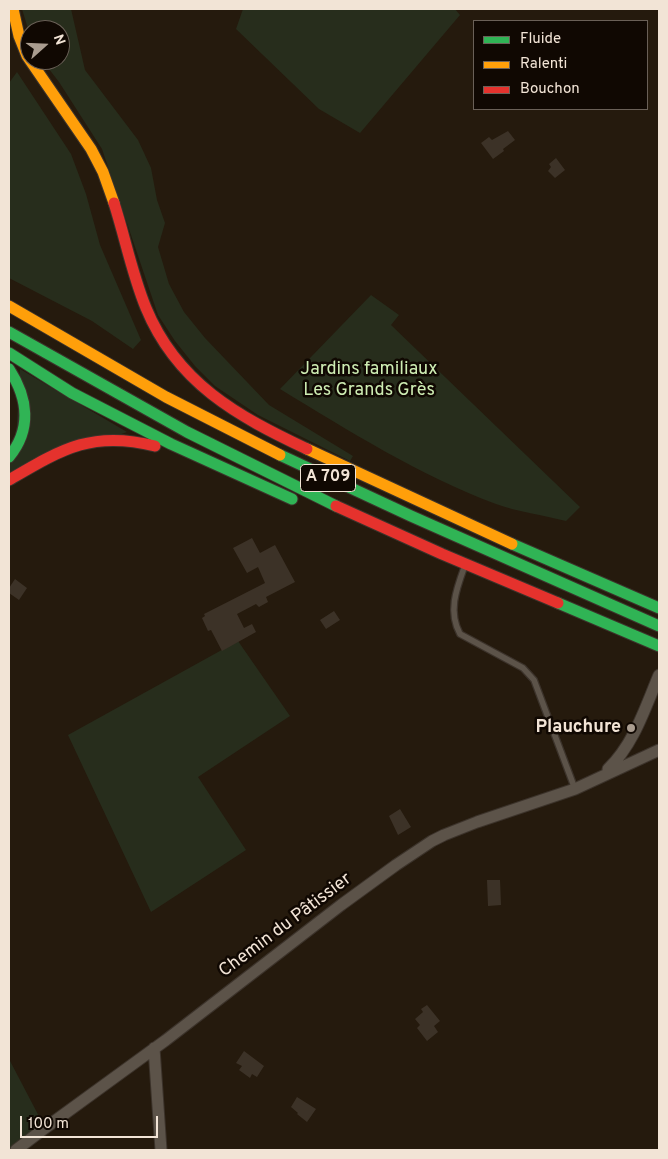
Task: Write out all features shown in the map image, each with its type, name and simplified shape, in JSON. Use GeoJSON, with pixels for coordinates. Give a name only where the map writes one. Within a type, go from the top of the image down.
{"type":"FeatureCollection","features":[{"type":"Feature","properties":{"kind":"highway"},"geometry":{"type":"LineString","coordinates":[[13,9],[22,45],[31,62],[90,147],[103,172],[136,283],[150,320],[169,352],[193,378],[212,395],[235,410],[312,451],[472,527],[659,608]]}},
{"type":"Feature","properties":{"kind":"highway","name":"A 709"},"geometry":{"type":"LineString","coordinates":[[9,306],[93,356],[262,447],[439,530],[659,626]]}},
{"type":"Feature","properties":{"kind":"highway","name":"A 709"},"geometry":{"type":"LineString","coordinates":[[9,332],[104,387],[297,487],[371,523],[659,646]]}},
{"type":"Feature","properties":{"kind":"highway"},"geometry":{"type":"LineString","coordinates":[[9,353],[72,393],[221,468],[307,506]]}},
{"type":"Feature","properties":{"kind":"highway"},"geometry":{"type":"LineString","coordinates":[[9,369],[15,377],[24,401],[24,427],[14,452],[9,457]]}},
{"type":"Feature","properties":{"kind":"highway"},"geometry":{"type":"LineString","coordinates":[[9,480],[69,448],[96,439],[109,438],[126,438],[142,441],[202,464],[221,468]]}},
{"type":"Feature","properties":{"kind":"highway"},"geometry":{"type":"LineString","coordinates":[[330,516],[344,522],[371,523]]}},
{"type":"Feature","properties":{"kind":"street"},"geometry":{"type":"LineString","coordinates":[[602,776],[621,757],[634,734],[658,677]]}},
{"type":"Feature","properties":{"kind":"street","name":"Chemin du Pâtissier"},"geometry":{"type":"LineString","coordinates":[[16,1150],[396,865],[432,841],[477,822],[575,788],[659,750]]}},
{"type":"Feature","properties":{"kind":"street"},"geometry":{"type":"LineString","coordinates":[[154,1048],[161,1150]]}},
{"type":"Feature","properties":{"kind":"lane"},"geometry":{"type":"LineString","coordinates":[[465,563],[453,597],[456,626],[460,634],[524,668],[534,680],[575,788]]}},
{"type":"Feature","properties":{"kind":"green space"},"geometry":{"type":"Polygon","coordinates":[[[22,9],[71,9],[85,70],[138,140],[151,168],[157,200],[165,223],[158,247],[169,284],[184,312],[205,338],[269,405],[353,456],[350,461],[258,415],[215,386],[195,366],[175,341],[158,315],[102,149],[50,70],[70,70],[70,20],[25,20],[22,9]]]}},
{"type":"Feature","properties":{"kind":"green space"},"geometry":{"type":"Polygon","coordinates":[[[243,9],[455,9],[460,15],[360,133],[319,109],[236,29],[243,9]]]}},
{"type":"Feature","properties":{"kind":"green space"},"geometry":{"type":"Polygon","coordinates":[[[17,72],[71,154],[86,194],[100,245],[141,340],[133,349],[92,321],[9,278],[9,83],[17,72]]]}},
{"type":"Feature","properties":{"kind":"green space","name":"Jardins familiaux Les Grands Grès"},"geometry":{"type":"Polygon","coordinates":[[[371,295],[399,315],[391,325],[580,507],[566,521],[504,507],[439,480],[332,421],[280,389],[371,295]]]}},
{"type":"Feature","properties":{"kind":"green space"},"geometry":{"type":"Polygon","coordinates":[[[20,369],[127,432],[9,474],[9,464],[15,458],[20,369]]]}},
{"type":"Feature","properties":{"kind":"green space"},"geometry":{"type":"Polygon","coordinates":[[[238,641],[290,716],[198,777],[246,850],[151,912],[68,735],[238,641]]]}},
{"type":"Feature","properties":{"kind":"green space"},"geometry":{"type":"Polygon","coordinates":[[[9,1059],[43,1124],[10,1150],[9,1150],[9,1059]]]}},
{"type":"Feature","properties":{"kind":"building"},"geometry":{"type":"Polygon","coordinates":[[[508,131],[515,140],[493,159],[481,143],[489,137],[492,140],[508,131]]]}},
{"type":"Feature","properties":{"kind":"building"},"geometry":{"type":"Polygon","coordinates":[[[556,158],[565,170],[555,178],[548,171],[551,167],[549,164],[556,158]]]}},
{"type":"Feature","properties":{"kind":"building"},"geometry":{"type":"Polygon","coordinates":[[[252,538],[260,553],[275,545],[295,582],[266,597],[268,602],[259,607],[256,604],[237,614],[244,628],[252,624],[256,632],[222,651],[211,630],[208,631],[202,618],[205,616],[204,614],[265,583],[258,567],[247,573],[233,548],[252,538]]]}},
{"type":"Feature","properties":{"kind":"building"},"geometry":{"type":"Polygon","coordinates":[[[15,579],[27,588],[19,600],[9,593],[9,588],[15,579]]]}},
{"type":"Feature","properties":{"kind":"building"},"geometry":{"type":"Polygon","coordinates":[[[334,611],[340,620],[326,629],[320,620],[334,611]]]}},
{"type":"Feature","properties":{"kind":"building"},"geometry":{"type":"Polygon","coordinates":[[[400,809],[411,827],[398,835],[389,816],[400,809]]]}},
{"type":"Feature","properties":{"kind":"building"},"geometry":{"type":"Polygon","coordinates":[[[487,880],[500,880],[501,905],[488,906],[487,880]]]}},
{"type":"Feature","properties":{"kind":"building"},"geometry":{"type":"Polygon","coordinates":[[[427,1005],[440,1021],[434,1026],[438,1032],[427,1041],[417,1028],[420,1025],[415,1019],[423,1012],[421,1009],[427,1005]]]}},
{"type":"Feature","properties":{"kind":"building"},"geometry":{"type":"Polygon","coordinates":[[[244,1051],[264,1066],[257,1077],[252,1074],[250,1078],[239,1070],[242,1066],[236,1063],[244,1051]]]}},
{"type":"Feature","properties":{"kind":"building"},"geometry":{"type":"Polygon","coordinates":[[[297,1097],[316,1109],[307,1122],[291,1107],[297,1097]]]}},
{"type":"Feature","properties":{"kind":"traffic: fast"},"geometry":{"type":"LineString","coordinates":[[9,332],[187,432],[336,506]]}},
{"type":"Feature","properties":{"kind":"traffic: fast"},"geometry":{"type":"LineString","coordinates":[[9,353],[72,393],[171,444],[292,499]]}},
{"type":"Feature","properties":{"kind":"traffic: fast"},"geometry":{"type":"LineString","coordinates":[[9,369],[20,391],[25,413],[21,436],[9,457]]}},
{"type":"Feature","properties":{"kind":"traffic: fast"},"geometry":{"type":"LineString","coordinates":[[280,455],[411,516],[659,626]]}},
{"type":"Feature","properties":{"kind":"traffic: fast"},"geometry":{"type":"LineString","coordinates":[[512,544],[659,608]]}},
{"type":"Feature","properties":{"kind":"traffic: fast"},"geometry":{"type":"LineString","coordinates":[[558,603],[659,646]]}},
{"type":"Feature","properties":{"kind":"traffic: slow"},"geometry":{"type":"LineString","coordinates":[[13,9],[19,36],[27,56],[91,149],[103,172],[114,203]]}},
{"type":"Feature","properties":{"kind":"traffic: slow"},"geometry":{"type":"LineString","coordinates":[[9,306],[166,397],[280,455]]}},
{"type":"Feature","properties":{"kind":"traffic: slow"},"geometry":{"type":"LineString","coordinates":[[307,449],[512,544]]}},
{"type":"Feature","properties":{"kind":"traffic: jam"},"geometry":{"type":"LineString","coordinates":[[114,203],[146,308],[159,334],[174,357],[192,377],[233,410],[281,437],[307,449]]}},
{"type":"Feature","properties":{"kind":"traffic: jam"},"geometry":{"type":"LineString","coordinates":[[9,480],[45,459],[78,445],[113,440],[155,446]]}},
{"type":"Feature","properties":{"kind":"traffic: jam"},"geometry":{"type":"LineString","coordinates":[[336,506],[442,554],[558,603]]}},
{"type":"Feature","properties":{"kind":"place","name":"Plauchure"},"geometry":{"type":"Point","coordinates":[631,728]}}]}
